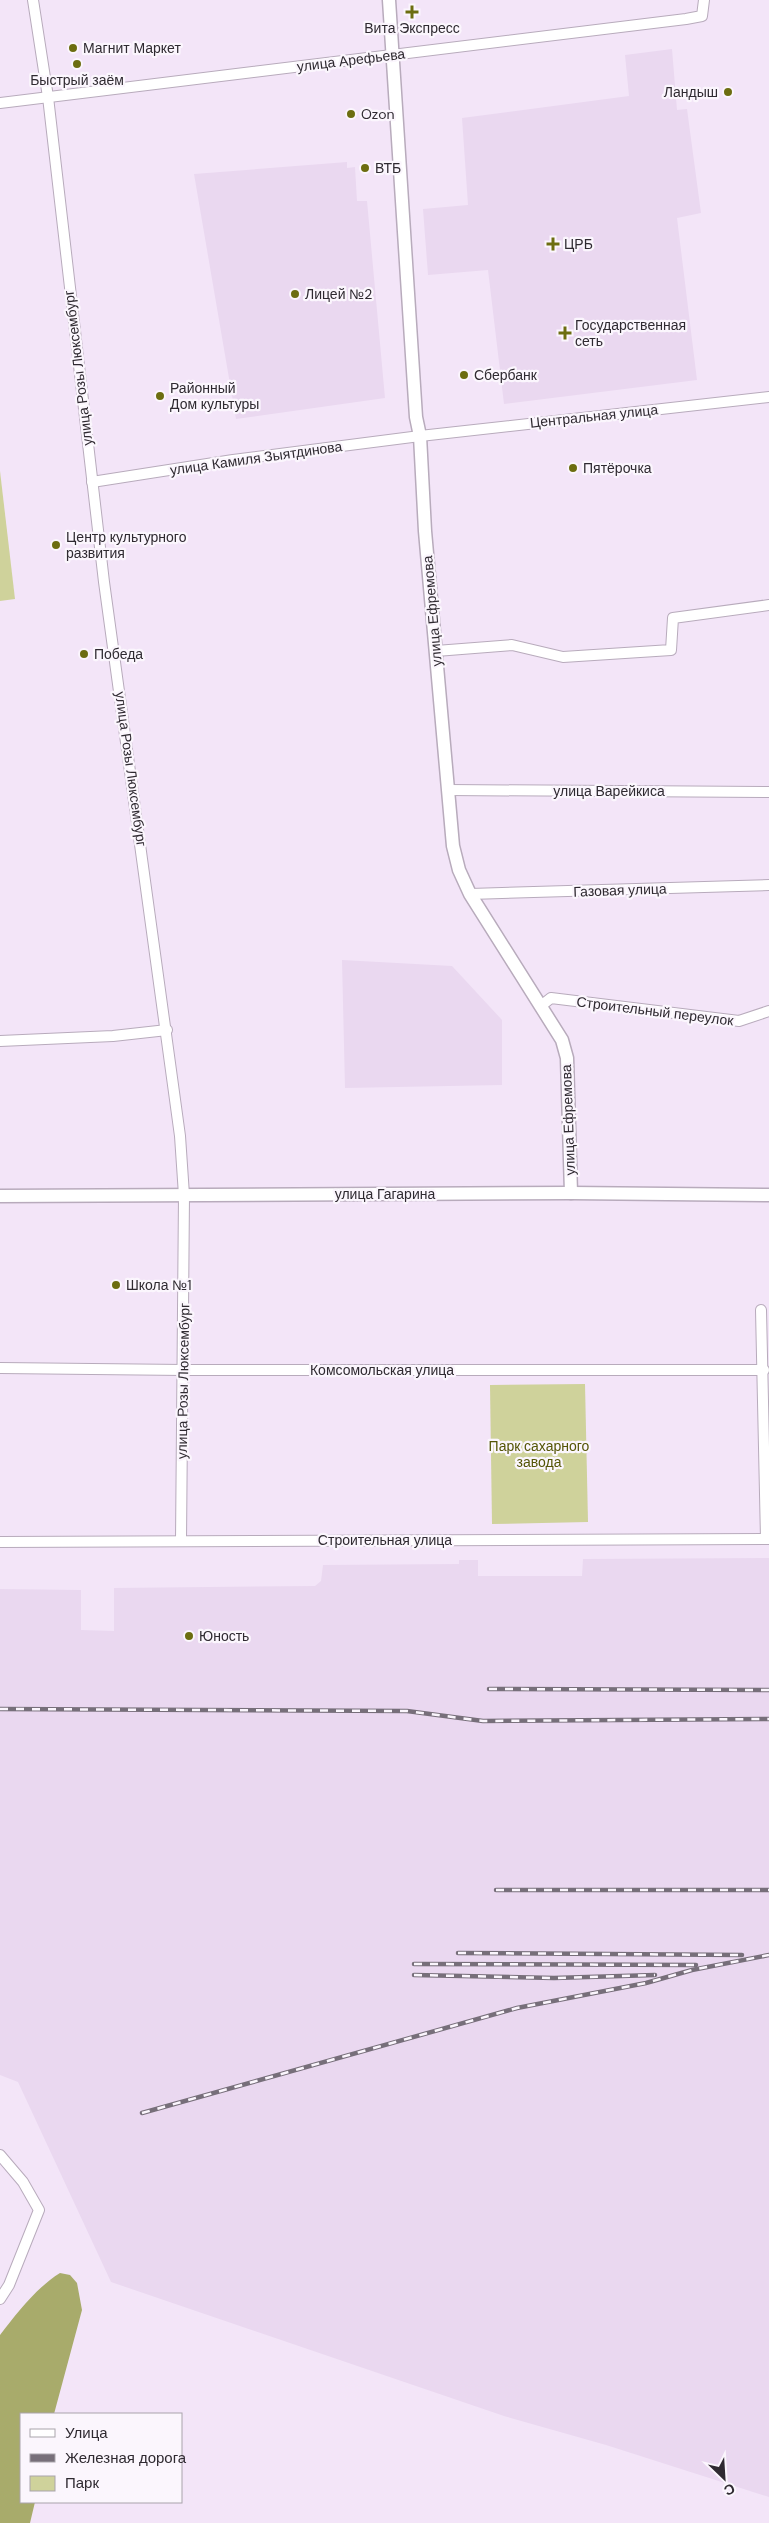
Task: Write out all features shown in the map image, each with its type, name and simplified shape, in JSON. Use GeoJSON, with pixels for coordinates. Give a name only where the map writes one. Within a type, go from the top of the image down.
{"type":"FeatureCollection","features":[{"type":"Feature","properties":{"kind":"street","name":"улица Розы Люксембург"},"geometry":{"type":"LineString","coordinates":[[33,0],[48,97],[92,482],[180,1136],[184,1195],[184,1370],[181,1541]]}},
{"type":"Feature","properties":{"kind":"street","name":"улица Ефремова"},"geometry":{"type":"LineString","coordinates":[[389,0],[416,417],[420,436],[453,846],[459,870],[470,894],[542,1005],[562,1040],[567,1058],[571,1192]]}},
{"type":"Feature","properties":{"kind":"street","name":"улица Арефьева"},"geometry":{"type":"LineString","coordinates":[[0,103],[702,16],[704,0]]}},
{"type":"Feature","properties":{"kind":"street","name":"Центральная улица"},"geometry":{"type":"LineString","coordinates":[[420,436],[769,397]]}},
{"type":"Feature","properties":{"kind":"street","name":"улица Камиля Зыятдинова"},"geometry":{"type":"LineString","coordinates":[[92,482],[233,460],[420,436]]}},
{"type":"Feature","properties":{"kind":"street"},"geometry":{"type":"LineString","coordinates":[[436,651],[512,645],[563,656],[670,650],[673,618],[769,605]]}},
{"type":"Feature","properties":{"kind":"street","name":"улица Варейкиса"},"geometry":{"type":"LineString","coordinates":[[448,790],[769,792]]}},
{"type":"Feature","properties":{"kind":"street","name":"Газовая улица"},"geometry":{"type":"LineString","coordinates":[[470,894],[769,885]]}},
{"type":"Feature","properties":{"kind":"street","name":"Строительный переулок"},"geometry":{"type":"LineString","coordinates":[[542,1005],[551,998],[738,1021],[769,1011]]}},
{"type":"Feature","properties":{"kind":"street"},"geometry":{"type":"LineString","coordinates":[[0,1041],[84,1038],[167,1030]]}},
{"type":"Feature","properties":{"kind":"street","name":"улица Гагарина"},"geometry":{"type":"LineString","coordinates":[[0,1196],[571,1192],[769,1195]]}},
{"type":"Feature","properties":{"kind":"street"},"geometry":{"type":"LineString","coordinates":[[761,1310],[768,1539]]}},
{"type":"Feature","properties":{"kind":"street","name":"Комсомольская улица"},"geometry":{"type":"LineString","coordinates":[[0,1368],[184,1370],[764,1370]]}},
{"type":"Feature","properties":{"kind":"street","name":"Строительная улица"},"geometry":{"type":"LineString","coordinates":[[0,1542],[768,1539]]}},
{"type":"Feature","properties":{"kind":"street"},"geometry":{"type":"LineString","coordinates":[[0,2155],[23,2182],[39,2210],[9,2285],[0,2300]]}},
{"type":"Feature","properties":{"kind":"shaded area","name":"ЦРБ"},"geometry":{"type":"Polygon","coordinates":[[[672,49],[677,110],[687,109],[701,213],[677,218],[697,380],[504,404],[488,270],[428,275],[423,209],[468,205],[462,118],[629,96],[625,55],[672,49]]]}},
{"type":"Feature","properties":{"kind":"shaded area","name":"Лицей №2"},"geometry":{"type":"Polygon","coordinates":[[[347,162],[347,168],[355,167],[357,201],[367,201],[385,398],[236,419],[194,174],[347,162]]]}},
{"type":"Feature","properties":{"kind":"shaded area"},"geometry":{"type":"Polygon","coordinates":[[[342,960],[452,966],[502,1020],[502,1085],[345,1088],[342,960]]]}},
{"type":"Feature","properties":{"kind":"shaded area"},"geometry":{"type":"Polygon","coordinates":[[[769,1558],[769,2497],[606,2445],[504,2416],[111,2282],[18,2082],[0,2075],[0,1589],[81,1590],[81,1630],[114,1631],[114,1588],[315,1586],[321,1581],[323,1565],[459,1564],[459,1560],[478,1560],[478,1576],[582,1576],[583,1559],[769,1558]]]}},
{"type":"Feature","properties":{"kind":"green space"},"geometry":{"type":"Polygon","coordinates":[[[0,471],[15,599],[0,601],[0,471]]]}},
{"type":"Feature","properties":{"kind":"green space","name":"Парк сахарного завода"},"geometry":{"type":"Polygon","coordinates":[[[585,1384],[588,1522],[492,1524],[490,1385],[585,1384]]]}},
{"type":"Feature","properties":{"kind":"green space"},"geometry":{"type":"Polygon","coordinates":[[[60,2273],[70,2275],[77,2283],[82,2310],[54,2413],[20,2413],[20,2503],[35,2503],[30,2523],[0,2523],[0,2335],[35,2293],[60,2273]]]}},
{"type":"Feature","properties":{"kind":"railway"},"geometry":{"type":"LineString","coordinates":[[489,1689],[769,1690]]}},
{"type":"Feature","properties":{"kind":"railway"},"geometry":{"type":"LineString","coordinates":[[0,1709],[407,1711],[483,1721],[769,1719]]}},
{"type":"Feature","properties":{"kind":"railway"},"geometry":{"type":"LineString","coordinates":[[496,1890],[769,1890]]}},
{"type":"Feature","properties":{"kind":"railway"},"geometry":{"type":"LineString","coordinates":[[458,1953],[742,1955]]}},
{"type":"Feature","properties":{"kind":"railway"},"geometry":{"type":"LineString","coordinates":[[142,2113],[517,2008],[646,1983],[692,1970],[769,1955]]}},
{"type":"Feature","properties":{"kind":"railway"},"geometry":{"type":"LineString","coordinates":[[414,1964],[696,1965]]}},
{"type":"Feature","properties":{"kind":"railway"},"geometry":{"type":"LineString","coordinates":[[414,1975],[554,1978],[655,1975]]}},
{"type":"Feature","properties":{"kind":"place","name":"Вита Экспресс"},"geometry":{"type":"Point","coordinates":[412,12]}},
{"type":"Feature","properties":{"kind":"place","name":"Магнит Маркет"},"geometry":{"type":"Point","coordinates":[73,48]}},
{"type":"Feature","properties":{"kind":"place","name":"Быстрый заём"},"geometry":{"type":"Point","coordinates":[77,64]}},
{"type":"Feature","properties":{"kind":"place","name":"Ландыш"},"geometry":{"type":"Point","coordinates":[728,92]}},
{"type":"Feature","properties":{"kind":"place","name":"Ozon"},"geometry":{"type":"Point","coordinates":[351,114]}},
{"type":"Feature","properties":{"kind":"place","name":"ВТБ"},"geometry":{"type":"Point","coordinates":[365,168]}},
{"type":"Feature","properties":{"kind":"place","name":"ЦРБ"},"geometry":{"type":"Point","coordinates":[553,244]}},
{"type":"Feature","properties":{"kind":"place","name":"Лицей №2"},"geometry":{"type":"Point","coordinates":[295,294]}},
{"type":"Feature","properties":{"kind":"place","name":"Государственная сеть"},"geometry":{"type":"Point","coordinates":[565,333]}},
{"type":"Feature","properties":{"kind":"place","name":"Сбербанк"},"geometry":{"type":"Point","coordinates":[464,375]}},
{"type":"Feature","properties":{"kind":"place","name":"Районный Дом культуры"},"geometry":{"type":"Point","coordinates":[160,396]}},
{"type":"Feature","properties":{"kind":"place","name":"Пятёрочка"},"geometry":{"type":"Point","coordinates":[573,468]}},
{"type":"Feature","properties":{"kind":"place","name":"Центр культурного развития"},"geometry":{"type":"Point","coordinates":[56,545]}},
{"type":"Feature","properties":{"kind":"place","name":"Победа"},"geometry":{"type":"Point","coordinates":[84,654]}},
{"type":"Feature","properties":{"kind":"place","name":"Школа №1"},"geometry":{"type":"Point","coordinates":[116,1285]}},
{"type":"Feature","properties":{"kind":"place","name":"Юность"},"geometry":{"type":"Point","coordinates":[189,1636]}}]}
